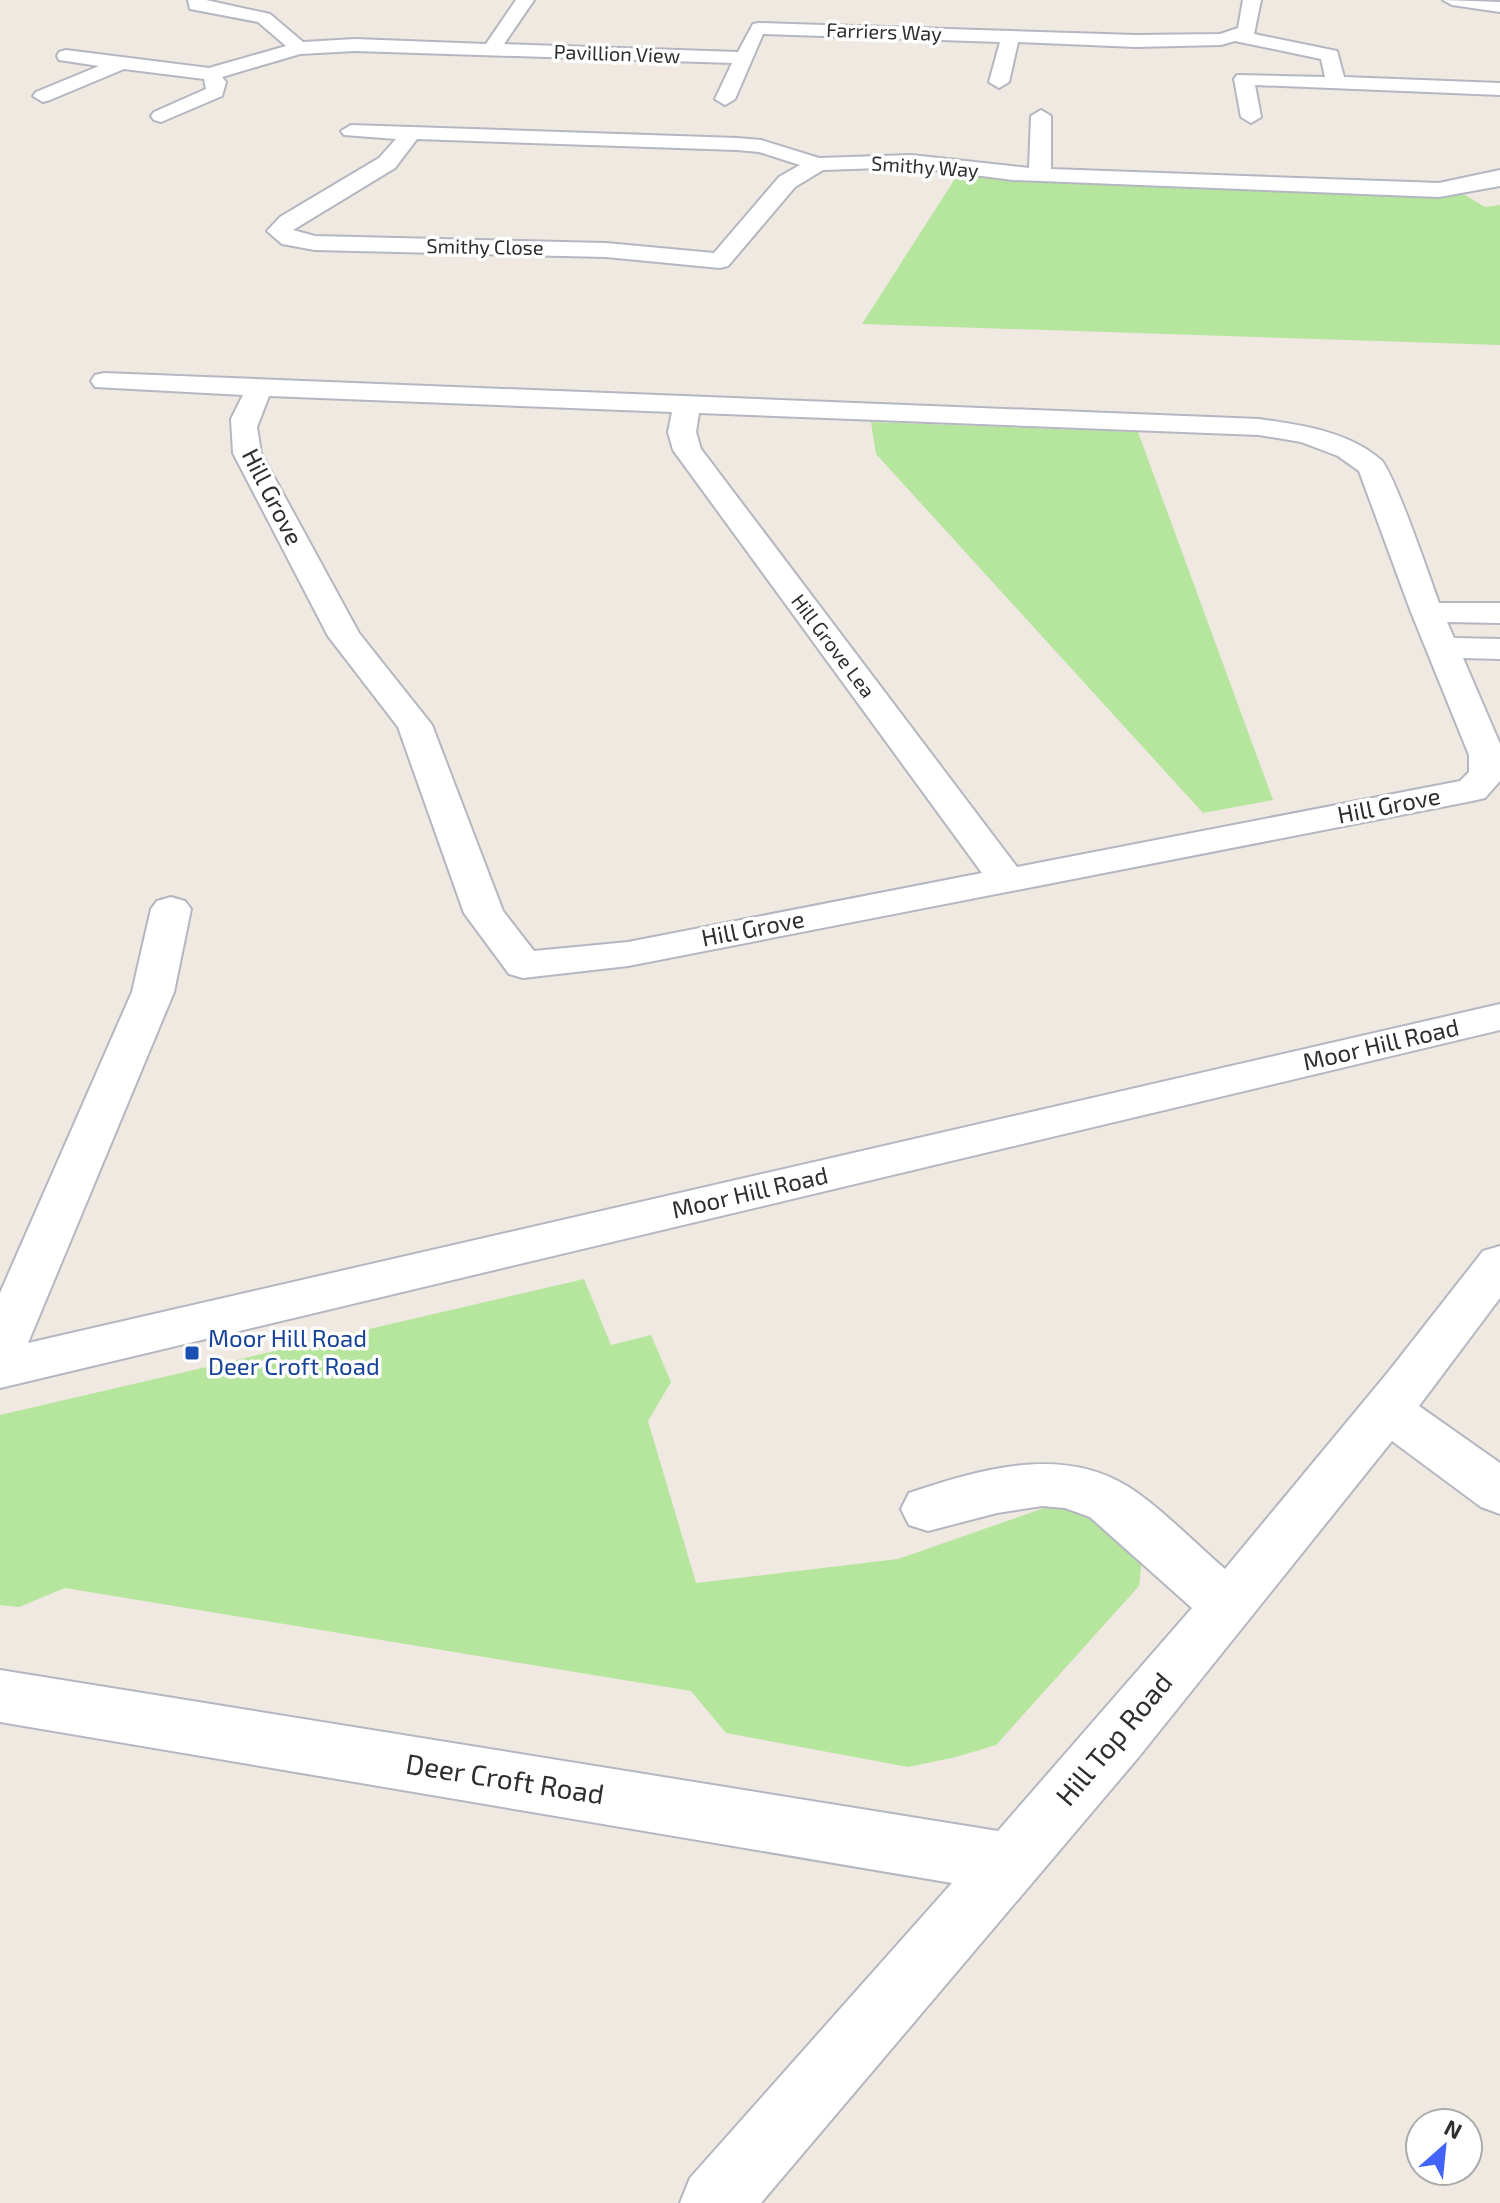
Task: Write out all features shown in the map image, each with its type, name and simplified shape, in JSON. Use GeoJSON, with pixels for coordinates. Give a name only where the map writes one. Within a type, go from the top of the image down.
{"type":"FeatureCollection","features":[{"type":"Feature","properties":{"kind":"street"},"geometry":{"type":"LineString","coordinates":[[197,0],[196,5],[264,18],[299,48]]}},
{"type":"Feature","properties":{"kind":"street"},"geometry":{"type":"LineString","coordinates":[[491,50],[525,0]]}},
{"type":"Feature","properties":{"kind":"street"},"geometry":{"type":"LineString","coordinates":[[1239,36],[1247,31],[1252,0]]}},
{"type":"Feature","properties":{"kind":"street"},"geometry":{"type":"LineString","coordinates":[[1452,0],[1500,7]]}},
{"type":"Feature","properties":{"kind":"street","name":"Farriers Way"},"geometry":{"type":"LineString","coordinates":[[744,58],[762,21],[1010,37],[1136,41],[1239,36],[1330,55],[1336,83]]}},
{"type":"Feature","properties":{"kind":"street"},"geometry":{"type":"LineString","coordinates":[[999,82],[1010,37]]}},
{"type":"Feature","properties":{"kind":"street","name":"Pavillion View"},"geometry":{"type":"LineString","coordinates":[[66,56],[210,74],[299,48],[355,45],[744,58]]}},
{"type":"Feature","properties":{"kind":"street"},"geometry":{"type":"LineString","coordinates":[[700,143],[744,58]]}},
{"type":"Feature","properties":{"kind":"street","name":"Pavillion View"},"geometry":{"type":"LineString","coordinates":[[43,96],[119,64]]}},
{"type":"Feature","properties":{"kind":"street"},"geometry":{"type":"LineString","coordinates":[[161,116],[215,92],[216,82],[210,74]]}},
{"type":"Feature","properties":{"kind":"street"},"geometry":{"type":"LineString","coordinates":[[1251,117],[1244,79],[1500,89]]}},
{"type":"Feature","properties":{"kind":"street"},"geometry":{"type":"LineString","coordinates":[[1040,175],[1041,116]]}},
{"type":"Feature","properties":{"kind":"street","name":"Smithy Way"},"geometry":{"type":"LineString","coordinates":[[351,131],[761,146],[818,164],[911,161],[1040,175],[1439,190],[1494,181],[1500,177]]}},
{"type":"Feature","properties":{"kind":"street","name":"Smithy Close"},"geometry":{"type":"LineString","coordinates":[[411,133],[387,163],[288,222],[279,231],[290,239],[315,243],[606,250],[720,261]]}},
{"type":"Feature","properties":{"kind":"street"},"geometry":{"type":"LineString","coordinates":[[703,281],[787,182],[818,164]]}},
{"type":"Feature","properties":{"kind":"street","name":"Hill Grove"},"geometry":{"type":"LineString","coordinates":[[104,381],[1243,426],[1307,435],[1348,450],[1372,467],[1427,612],[1487,755],[1487,774],[1472,790],[628,954],[523,965],[484,913],[415,725],[344,636],[247,453],[241,434],[245,410],[261,388]]}},
{"type":"Feature","properties":{"kind":"street","name":"Hill Grove Lea"},"geometry":{"type":"LineString","coordinates":[[687,406],[682,432],[687,450],[1006,879]]}},
{"type":"Feature","properties":{"kind":"street"},"geometry":{"type":"LineString","coordinates":[[1427,612],[1500,613]]}},
{"type":"Feature","properties":{"kind":"street"},"geometry":{"type":"LineString","coordinates":[[1442,648],[1500,649]]}},
{"type":"Feature","properties":{"kind":"street"},"geometry":{"type":"LineString","coordinates":[[0,1350],[153,992],[171,909]]}},
{"type":"Feature","properties":{"kind":"street","name":"Moor Hill Road"},"geometry":{"type":"LineString","coordinates":[[0,1369],[1500,1017]]}},
{"type":"Feature","properties":{"kind":"street","name":"Hill Top Road"},"geometry":{"type":"LineString","coordinates":[[715,2203],[1010,1863],[1389,1411],[1500,1263]]}},
{"type":"Feature","properties":{"kind":"street"},"geometry":{"type":"LineString","coordinates":[[1389,1411],[1500,1492]]}},
{"type":"Feature","properties":{"kind":"street"},"geometry":{"type":"LineString","coordinates":[[928,1509],[1026,1485],[1066,1484],[1091,1491],[1109,1502],[1227,1604]]}},
{"type":"Feature","properties":{"kind":"street","name":"Deer Croft Road"},"geometry":{"type":"LineString","coordinates":[[0,1696],[1010,1863]]}},
{"type":"Feature","properties":{"kind":"green space"},"geometry":{"type":"Polygon","coordinates":[[[958,174],[1007,179],[1465,195],[1485,207],[1500,205],[1500,345],[862,324],[958,174]]]}},
{"type":"Feature","properties":{"kind":"green space"},"geometry":{"type":"Polygon","coordinates":[[[871,422],[1138,432],[1273,800],[1203,813],[876,454],[871,422]]]}},
{"type":"Feature","properties":{"kind":"green space"},"geometry":{"type":"Polygon","coordinates":[[[584,1279],[611,1345],[651,1335],[671,1382],[648,1421],[696,1583],[898,1559],[1050,1506],[1078,1506],[1142,1560],[1139,1586],[996,1745],[908,1767],[726,1733],[691,1691],[65,1588],[19,1607],[0,1605],[0,1415],[584,1279]]]}},
{"type":"Feature","properties":{"kind":"place","name":"Moor Hill Road Deer Croft Road"},"geometry":{"type":"Point","coordinates":[192,1353]}}]}
